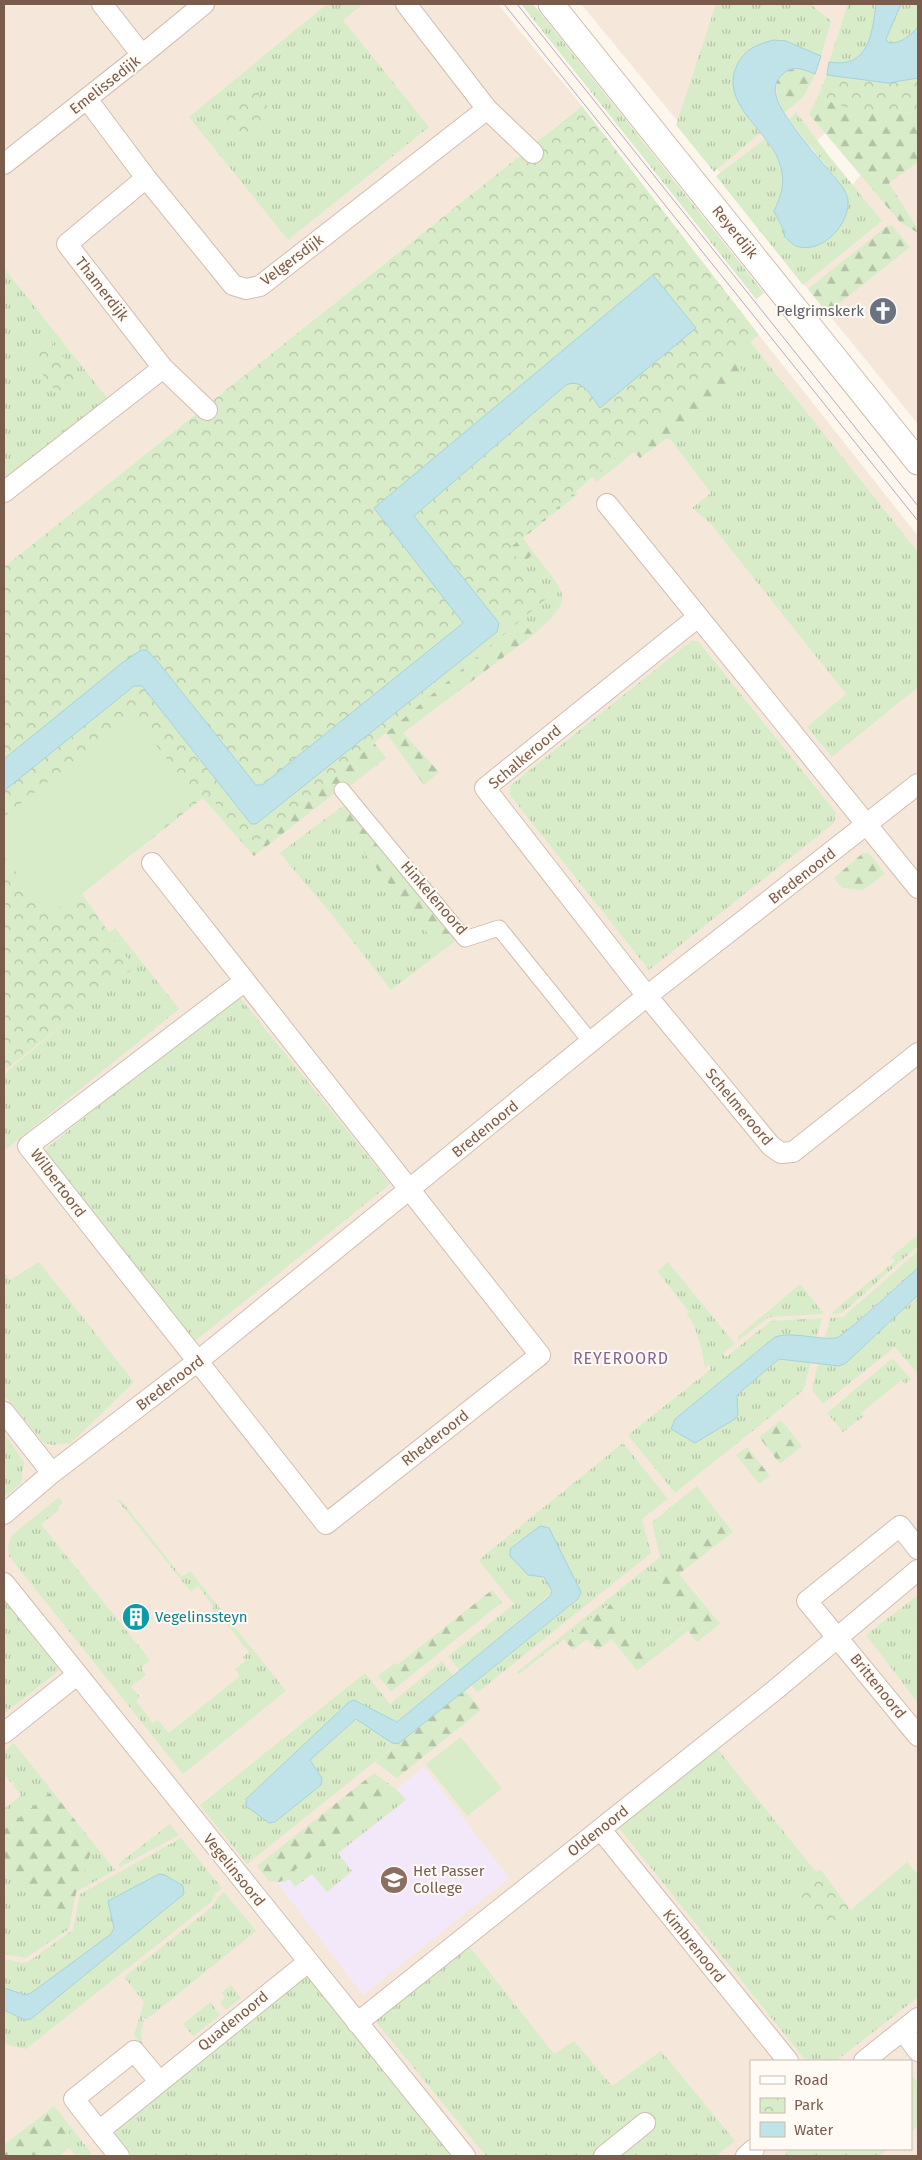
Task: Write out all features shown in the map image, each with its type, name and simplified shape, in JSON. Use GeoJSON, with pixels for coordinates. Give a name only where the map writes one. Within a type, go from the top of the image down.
{"type":"FeatureCollection","features":[{"type":"Feature","properties":{"kind":"street"},"geometry":{"type":"LineString","coordinates":[[102,4],[142,55]]}},
{"type":"Feature","properties":{"kind":"street","name":"Emelissedijk"},"geometry":{"type":"LineString","coordinates":[[4,164],[204,4]]}},
{"type":"Feature","properties":{"kind":"street"},"geometry":{"type":"LineString","coordinates":[[406,4],[487,109],[533,154]]}},
{"type":"Feature","properties":{"kind":"street","name":"Reyerdijk"},"geometry":{"type":"LineString","coordinates":[[551,4],[918,462]]}},
{"type":"Feature","properties":{"kind":"street","name":"Velgersdijk"},"geometry":{"type":"LineString","coordinates":[[87,99],[146,178],[233,285],[246,289],[260,286],[487,109]]}},
{"type":"Feature","properties":{"kind":"street","name":"Thamerdijk"},"geometry":{"type":"LineString","coordinates":[[146,178],[67,244],[162,368],[207,410]]}},
{"type":"Feature","properties":{"kind":"street"},"geometry":{"type":"LineString","coordinates":[[4,492],[162,368]]}},
{"type":"Feature","properties":{"kind":"street"},"geometry":{"type":"LineString","coordinates":[[607,504],[918,888]]}},
{"type":"Feature","properties":{"kind":"street","name":"Schalkeroord"},"geometry":{"type":"LineString","coordinates":[[647,996],[485,788],[698,617]]}},
{"type":"Feature","properties":{"kind":"street","name":"Bredenoord"},"geometry":{"type":"LineString","coordinates":[[52,1473],[198,1362],[647,996],[918,784]]}},
{"type":"Feature","properties":{"kind":"street","name":"Hinkelenoord"},"geometry":{"type":"LineString","coordinates":[[342,790],[465,939],[499,928],[591,1042]]}},
{"type":"Feature","properties":{"kind":"street"},"geometry":{"type":"LineString","coordinates":[[152,863],[410,1190]]}},
{"type":"Feature","properties":{"kind":"street","name":"Wilbertoord"},"geometry":{"type":"LineString","coordinates":[[198,1362],[28,1146],[244,981]]}},
{"type":"Feature","properties":{"kind":"street","name":"Schelmeroord"},"geometry":{"type":"LineString","coordinates":[[647,996],[771,1146],[781,1152],[793,1152],[918,1053]]}},
{"type":"Feature","properties":{"kind":"street","name":"Rhederoord"},"geometry":{"type":"LineString","coordinates":[[198,1362],[326,1524],[540,1355],[410,1190]]}},
{"type":"Feature","properties":{"kind":"street"},"geometry":{"type":"LineString","coordinates":[[4,1412],[52,1473],[4,1514]]}},
{"type":"Feature","properties":{"kind":"street"},"geometry":{"type":"LineString","coordinates":[[837,1636],[807,1601],[900,1526],[918,1549]]}},
{"type":"Feature","properties":{"kind":"street","name":"Oldenoord"},"geometry":{"type":"LineString","coordinates":[[357,2023],[826,1649],[837,1636],[918,1570]]}},
{"type":"Feature","properties":{"kind":"street","name":"Vegelinsoord"},"geometry":{"type":"LineString","coordinates":[[4,1583],[465,2156]]}},
{"type":"Feature","properties":{"kind":"street","name":"Brittenoord"},"geometry":{"type":"LineString","coordinates":[[837,1636],[918,1736]]}},
{"type":"Feature","properties":{"kind":"street"},"geometry":{"type":"LineString","coordinates":[[4,1733],[77,1675]]}},
{"type":"Feature","properties":{"kind":"street","name":"Kimbrenoord"},"geometry":{"type":"LineString","coordinates":[[600,1830],[787,2060]]}},
{"type":"Feature","properties":{"kind":"street","name":"Quadenoord"},"geometry":{"type":"LineString","coordinates":[[99,2131],[308,1962]]}},
{"type":"Feature","properties":{"kind":"street"},"geometry":{"type":"LineString","coordinates":[[865,2060],[918,2018]]}},
{"type":"Feature","properties":{"kind":"street"},"geometry":{"type":"LineString","coordinates":[[902,2031],[918,2051]]}},
{"type":"Feature","properties":{"kind":"street"},"geometry":{"type":"LineString","coordinates":[[119,2156],[74,2099],[134,2051],[159,2081]]}},
{"type":"Feature","properties":{"kind":"street"},"geometry":{"type":"LineString","coordinates":[[604,2156],[645,2123]]}},
{"type":"Feature","properties":{"kind":"shaded area"},"geometry":{"type":"Polygon","coordinates":[[[4,4],[498,4],[582,106],[4,567],[4,4]]]}},
{"type":"Feature","properties":{"kind":"shaded area"},"geometry":{"type":"Polygon","coordinates":[[[581,4],[918,4],[918,47],[747,205],[581,4]]]}},
{"type":"Feature","properties":{"kind":"shaded area"},"geometry":{"type":"Polygon","coordinates":[[[918,126],[918,424],[786,262],[872,162],[918,126]]]}},
{"type":"Feature","properties":{"kind":"shaded area"},"geometry":{"type":"Polygon","coordinates":[[[759,335],[918,536],[918,2156],[4,2156],[4,1071],[82,894],[510,548],[759,335]]]}},
{"type":"Feature","properties":{"kind":"shaded area","name":"Het Passer College"},"geometry":{"type":"Polygon","coordinates":[[[424,1767],[509,1878],[363,1995],[278,1884],[424,1767]]]}},
{"type":"Feature","properties":{"kind":"green space"},"geometry":{"type":"Polygon","coordinates":[[[327,4],[363,4],[343,20],[429,127],[288,240],[189,117],[327,4]]]}},
{"type":"Feature","properties":{"kind":"green space"},"geometry":{"type":"Polygon","coordinates":[[[521,4],[533,4],[764,293],[756,299],[521,4]]]}},
{"type":"Feature","properties":{"kind":"green space"},"geometry":{"type":"Polygon","coordinates":[[[716,4],[810,4],[831,21],[821,56],[814,53],[738,101],[760,133],[714,172],[676,125],[716,4]]]}},
{"type":"Feature","properties":{"kind":"green space"},"geometry":{"type":"Polygon","coordinates":[[[848,4],[876,4],[870,37],[866,47],[853,60],[842,63],[829,62],[848,4]]]}},
{"type":"Feature","properties":{"kind":"green space"},"geometry":{"type":"Polygon","coordinates":[[[901,4],[918,4],[918,27],[902,40],[889,43],[886,39],[901,4]]]}},
{"type":"Feature","properties":{"kind":"green space"},"geometry":{"type":"Polygon","coordinates":[[[800,68],[815,74],[804,96],[784,113],[776,90],[779,78],[783,73],[800,68]]]}},
{"type":"Feature","properties":{"kind":"green space"},"geometry":{"type":"Polygon","coordinates":[[[827,75],[888,83],[918,78],[918,112],[867,111],[831,102],[818,96],[827,75]]]}},
{"type":"Feature","properties":{"kind":"green space"},"geometry":{"type":"Polygon","coordinates":[[[255,90],[277,118],[246,143],[224,116],[255,90]]]}},
{"type":"Feature","properties":{"kind":"green space"},"geometry":{"type":"Polygon","coordinates":[[[818,96],[854,108],[892,112],[918,112],[918,162],[889,183],[918,229],[918,233],[900,222],[809,114],[818,96]]]}},
{"type":"Feature","properties":{"kind":"green space"},"geometry":{"type":"Polygon","coordinates":[[[582,106],[759,335],[510,548],[546,599],[250,847],[208,794],[82,894],[134,968],[4,1071],[4,567],[582,106]]]}},
{"type":"Feature","properties":{"kind":"green space"},"geometry":{"type":"Polygon","coordinates":[[[796,112],[882,221],[803,285],[716,176],[765,139],[777,157],[783,178],[779,222],[785,233],[848,201],[844,189],[789,119],[796,112]]]}},
{"type":"Feature","properties":{"kind":"green space"},"geometry":{"type":"Polygon","coordinates":[[[892,225],[910,247],[827,313],[808,289],[887,226],[892,225]]]}},
{"type":"Feature","properties":{"kind":"green space"},"geometry":{"type":"Polygon","coordinates":[[[4,268],[108,399],[4,482],[4,268]]]}},
{"type":"Feature","properties":{"kind":"green space"},"geometry":{"type":"Polygon","coordinates":[[[744,334],[918,552],[918,687],[832,757],[807,727],[846,694],[710,523],[692,508],[711,493],[670,439],[747,378],[726,349],[744,334]]]}},
{"type":"Feature","properties":{"kind":"green space"},"geometry":{"type":"Polygon","coordinates":[[[49,339],[82,380],[60,397],[28,355],[49,339]]]}},
{"type":"Feature","properties":{"kind":"green space"},"geometry":{"type":"Polygon","coordinates":[[[726,349],[748,378],[670,439],[667,438],[640,458],[634,452],[597,482],[582,466],[726,349]]]}},
{"type":"Feature","properties":{"kind":"green space"},"geometry":{"type":"Polygon","coordinates":[[[567,479],[578,494],[523,538],[534,553],[502,582],[501,591],[533,635],[403,733],[439,772],[424,785],[380,725],[456,569],[567,479]]]}},
{"type":"Feature","properties":{"kind":"green space"},"geometry":{"type":"Polygon","coordinates":[[[534,553],[559,587],[562,595],[561,603],[556,612],[533,635],[501,591],[502,582],[534,553]]]}},
{"type":"Feature","properties":{"kind":"green space"},"geometry":{"type":"Polygon","coordinates":[[[691,641],[698,641],[836,813],[834,823],[649,970],[510,795],[510,786],[691,641]]]}},
{"type":"Feature","properties":{"kind":"green space"},"geometry":{"type":"Polygon","coordinates":[[[132,715],[198,798],[50,915],[4,857],[4,817],[132,715]]]}},
{"type":"Feature","properties":{"kind":"green space"},"geometry":{"type":"Polygon","coordinates":[[[368,735],[386,758],[338,795],[336,792],[254,856],[172,763],[368,735]]]}},
{"type":"Feature","properties":{"kind":"green space"},"geometry":{"type":"Polygon","coordinates":[[[346,804],[456,941],[442,951],[333,813],[346,804]]]}},
{"type":"Feature","properties":{"kind":"green space"},"geometry":{"type":"Polygon","coordinates":[[[333,813],[442,951],[391,990],[280,853],[333,813]]]}},
{"type":"Feature","properties":{"kind":"green space"},"geometry":{"type":"Polygon","coordinates":[[[863,853],[869,853],[885,874],[863,890],[842,888],[834,878],[863,853]]]}},
{"type":"Feature","properties":{"kind":"green space"},"geometry":{"type":"Polygon","coordinates":[[[115,928],[179,1009],[4,1151],[4,1074],[110,985],[69,966],[115,928]]]}},
{"type":"Feature","properties":{"kind":"green space"},"geometry":{"type":"Polygon","coordinates":[[[237,994],[390,1184],[195,1341],[46,1152],[47,1148],[237,994]]]}},
{"type":"Feature","properties":{"kind":"green space"},"geometry":{"type":"Polygon","coordinates":[[[918,1235],[918,1246],[842,1313],[834,1314],[832,1312],[895,1261],[891,1257],[918,1235]]]}},
{"type":"Feature","properties":{"kind":"green space"},"geometry":{"type":"Polygon","coordinates":[[[918,1251],[918,1268],[838,1338],[825,1338],[830,1318],[843,1317],[918,1251]]]}},
{"type":"Feature","properties":{"kind":"green space"},"geometry":{"type":"Polygon","coordinates":[[[39,1262],[134,1382],[71,1443],[53,1445],[44,1443],[4,1395],[4,1272],[10,1280],[39,1262]]]}},
{"type":"Feature","properties":{"kind":"green space"},"geometry":{"type":"Polygon","coordinates":[[[668,1262],[735,1344],[723,1353],[726,1357],[771,1321],[822,1318],[817,1338],[775,1337],[675,1419],[738,1415],[737,1395],[777,1360],[782,1358],[811,1362],[804,1389],[800,1393],[675,1493],[628,1435],[711,1369],[709,1364],[705,1368],[697,1333],[687,1314],[689,1312],[657,1271],[668,1262]]]}},
{"type":"Feature","properties":{"kind":"green space"},"geometry":{"type":"Polygon","coordinates":[[[800,1284],[824,1314],[769,1317],[739,1340],[737,1337],[800,1284]]]}},
{"type":"Feature","properties":{"kind":"green space"},"geometry":{"type":"Polygon","coordinates":[[[918,1295],[918,1374],[895,1347],[823,1404],[812,1390],[818,1363],[839,1366],[846,1363],[918,1295]]]}},
{"type":"Feature","properties":{"kind":"green space"},"geometry":{"type":"Polygon","coordinates":[[[891,1359],[911,1379],[905,1384],[902,1380],[861,1413],[864,1416],[843,1432],[827,1413],[891,1359]]]}},
{"type":"Feature","properties":{"kind":"green space"},"geometry":{"type":"Polygon","coordinates":[[[781,1420],[802,1446],[780,1464],[759,1437],[781,1420]]]}},
{"type":"Feature","properties":{"kind":"green space"},"geometry":{"type":"Polygon","coordinates":[[[4,1433],[24,1462],[21,1483],[4,1497],[4,1433]]]}},
{"type":"Feature","properties":{"kind":"green space"},"geometry":{"type":"Polygon","coordinates":[[[623,1443],[668,1499],[642,1519],[651,1553],[477,1693],[471,1685],[578,1600],[581,1592],[549,1528],[541,1576],[548,1583],[551,1593],[460,1671],[448,1656],[514,1604],[479,1561],[480,1559],[623,1443]]]}},
{"type":"Feature","properties":{"kind":"green space"},"geometry":{"type":"Polygon","coordinates":[[[747,1447],[770,1476],[759,1484],[736,1455],[747,1447]]]}},
{"type":"Feature","properties":{"kind":"green space"},"geometry":{"type":"Polygon","coordinates":[[[697,1486],[721,1517],[653,1571],[690,1621],[648,1654],[609,1604],[519,1674],[517,1672],[660,1557],[652,1522],[697,1486]]]}},
{"type":"Feature","properties":{"kind":"green space"},"geometry":{"type":"Polygon","coordinates":[[[59,1497],[63,1503],[58,1507],[59,1510],[41,1524],[150,1660],[141,1668],[146,1675],[131,1687],[140,1697],[136,1701],[153,1723],[158,1720],[169,1733],[240,1676],[235,1669],[246,1661],[243,1657],[249,1652],[218,1613],[211,1617],[215,1614],[212,1609],[214,1607],[198,1586],[191,1592],[118,1501],[120,1499],[182,1577],[190,1571],[286,1691],[183,1774],[9,1556],[8,1545],[12,1535],[59,1497]]]}},
{"type":"Feature","properties":{"kind":"green space"},"geometry":{"type":"Polygon","coordinates":[[[721,1517],[733,1532],[679,1574],[720,1624],[697,1642],[688,1631],[637,1671],[612,1639],[598,1650],[587,1639],[573,1650],[564,1639],[610,1604],[648,1654],[690,1622],[653,1571],[721,1517]]]}},
{"type":"Feature","properties":{"kind":"green space"},"geometry":{"type":"Polygon","coordinates":[[[492,1590],[502,1602],[391,1692],[378,1676],[395,1663],[397,1665],[492,1590]]]}},
{"type":"Feature","properties":{"kind":"green space"},"geometry":{"type":"Polygon","coordinates":[[[4,1595],[62,1668],[4,1714],[4,1595]]]}},
{"type":"Feature","properties":{"kind":"green space"},"geometry":{"type":"Polygon","coordinates":[[[918,1595],[918,1703],[866,1635],[918,1595]]]}},
{"type":"Feature","properties":{"kind":"green space"},"geometry":{"type":"Polygon","coordinates":[[[442,1661],[453,1676],[399,1721],[394,1722],[354,1700],[349,1702],[246,1799],[245,1801],[269,1822],[274,1823],[321,1785],[322,1778],[310,1760],[357,1719],[392,1743],[398,1743],[247,1864],[200,1805],[365,1673],[390,1704],[442,1661]]]}},
{"type":"Feature","properties":{"kind":"green space"},"geometry":{"type":"Polygon","coordinates":[[[465,1690],[481,1710],[397,1778],[375,1762],[465,1690]]]}},
{"type":"Feature","properties":{"kind":"green space"},"geometry":{"type":"Polygon","coordinates":[[[461,1737],[502,1789],[467,1816],[426,1764],[461,1737]]]}},
{"type":"Feature","properties":{"kind":"green space"},"geometry":{"type":"Polygon","coordinates":[[[14,1743],[52,1791],[4,1830],[4,1809],[21,1795],[13,1785],[15,1784],[13,1781],[11,1783],[4,1773],[4,1752],[14,1743]]]}},
{"type":"Feature","properties":{"kind":"green space"},"geometry":{"type":"Polygon","coordinates":[[[716,1747],[848,1912],[907,1862],[918,1875],[918,1997],[837,2060],[805,2060],[619,1828],[716,1747]]]}},
{"type":"Feature","properties":{"kind":"green space"},"geometry":{"type":"Polygon","coordinates":[[[374,1773],[396,1789],[280,1882],[269,1881],[257,1866],[374,1773]]]}},
{"type":"Feature","properties":{"kind":"green space"},"geometry":{"type":"Polygon","coordinates":[[[396,1789],[406,1800],[338,1853],[352,1871],[327,1892],[312,1874],[295,1887],[289,1879],[285,1882],[280,1882],[396,1789]]]}},
{"type":"Feature","properties":{"kind":"green space"},"geometry":{"type":"Polygon","coordinates":[[[52,1791],[94,1844],[76,1893],[69,1929],[4,1871],[4,1830],[52,1791]]]}},
{"type":"Feature","properties":{"kind":"green space"},"geometry":{"type":"Polygon","coordinates":[[[170,1824],[179,1835],[120,1867],[118,1864],[170,1824]]]}},
{"type":"Feature","properties":{"kind":"green space"},"geometry":{"type":"Polygon","coordinates":[[[181,1838],[222,1888],[216,1893],[211,1902],[26,2049],[4,2044],[4,2010],[25,2020],[31,2019],[182,1896],[184,1888],[165,1875],[159,1874],[108,1901],[114,1928],[112,1934],[31,1993],[25,1995],[4,1988],[4,1959],[23,1963],[28,1962],[73,1930],[80,1894],[181,1838]]]}},
{"type":"Feature","properties":{"kind":"green space"},"geometry":{"type":"Polygon","coordinates":[[[94,1844],[115,1870],[76,1892],[94,1844]]]}},
{"type":"Feature","properties":{"kind":"green space"},"geometry":{"type":"Polygon","coordinates":[[[820,1869],[853,1913],[826,1933],[793,1890],[820,1869]]]}},
{"type":"Feature","properties":{"kind":"green space"},"geometry":{"type":"Polygon","coordinates":[[[4,1871],[69,1929],[26,1958],[4,1954],[4,1871]]]}},
{"type":"Feature","properties":{"kind":"green space"},"geometry":{"type":"Polygon","coordinates":[[[224,1892],[256,1931],[147,2019],[141,2017],[144,2021],[141,2031],[142,2045],[134,2035],[144,2002],[124,1977],[213,1906],[218,1897],[224,1892]]]}},
{"type":"Feature","properties":{"kind":"green space"},"geometry":{"type":"Polygon","coordinates":[[[465,1941],[554,2054],[574,2041],[612,2086],[661,2051],[735,2141],[716,2156],[486,2156],[373,2018],[465,1941]]]}},
{"type":"Feature","properties":{"kind":"green space"},"geometry":{"type":"Polygon","coordinates":[[[308,1971],[457,2156],[132,2156],[111,2131],[308,1971]]]}},
{"type":"Feature","properties":{"kind":"green space"},"geometry":{"type":"Polygon","coordinates":[[[231,1985],[241,1998],[226,2010],[220,2002],[225,1998],[221,1993],[231,1985]]]}},
{"type":"Feature","properties":{"kind":"green space"},"geometry":{"type":"Polygon","coordinates":[[[210,2002],[220,2015],[193,2036],[183,2024],[210,2002]]]}},
{"type":"Feature","properties":{"kind":"green space"},"geometry":{"type":"Polygon","coordinates":[[[912,2075],[918,2083],[918,2126],[912,2131],[912,2075]]]}},
{"type":"Feature","properties":{"kind":"green space"},"geometry":{"type":"Polygon","coordinates":[[[54,2106],[71,2127],[66,2140],[47,2156],[4,2156],[4,2145],[54,2106]]]}},
{"type":"Feature","properties":{"kind":"green space"},"geometry":{"type":"Polygon","coordinates":[[[71,2127],[92,2154],[76,2156],[69,2148],[59,2156],[47,2156],[66,2140],[71,2127]]]}},
{"type":"Feature","properties":{"kind":"green space"},"geometry":{"type":"Polygon","coordinates":[[[789,2150],[888,2150],[879,2156],[787,2156],[785,2153],[789,2150]]]}},
{"type":"Feature","properties":{"kind":"water"},"geometry":{"type":"Polygon","coordinates":[[[876,4],[901,4],[886,39],[889,43],[902,40],[918,27],[918,78],[888,83],[827,75],[829,62],[842,63],[853,60],[866,47],[873,27],[876,4]]]}},
{"type":"Feature","properties":{"kind":"water"},"geometry":{"type":"Polygon","coordinates":[[[773,40],[786,41],[821,56],[815,74],[799,69],[787,71],[776,83],[776,95],[779,104],[795,129],[844,189],[848,199],[844,219],[832,236],[815,246],[805,248],[796,246],[784,236],[785,233],[774,211],[780,198],[783,180],[778,159],[764,137],[746,115],[734,91],[733,78],[740,60],[747,51],[773,40]]]}},
{"type":"Feature","properties":{"kind":"water"},"geometry":{"type":"Polygon","coordinates":[[[653,275],[696,328],[600,408],[582,386],[572,383],[566,385],[414,516],[499,623],[497,632],[256,824],[251,824],[142,686],[134,686],[4,791],[4,759],[122,663],[141,650],[147,650],[158,662],[256,785],[262,785],[463,623],[374,508],[653,275]]]}},
{"type":"Feature","properties":{"kind":"water"},"geometry":{"type":"Polygon","coordinates":[[[918,1268],[918,1295],[846,1363],[839,1366],[779,1359],[737,1395],[738,1415],[735,1419],[695,1443],[671,1429],[675,1419],[775,1337],[796,1335],[836,1338],[862,1318],[918,1268]]]}},
{"type":"Feature","properties":{"kind":"water"},"geometry":{"type":"Polygon","coordinates":[[[540,1526],[549,1528],[581,1592],[578,1599],[398,1744],[392,1743],[356,1719],[310,1760],[322,1778],[321,1785],[275,1822],[269,1823],[246,1806],[246,1799],[349,1702],[354,1700],[397,1722],[550,1596],[552,1591],[544,1577],[528,1575],[510,1556],[510,1549],[540,1526]]]}},
{"type":"Feature","properties":{"kind":"water"},"geometry":{"type":"Polygon","coordinates":[[[159,1874],[165,1875],[183,1886],[184,1894],[31,2019],[25,2020],[4,2010],[4,1988],[25,1995],[31,1993],[111,1934],[114,1928],[108,1901],[159,1874]]]}},
{"type":"Feature","properties":{"kind":"tram line"},"geometry":{"type":"LineString","coordinates":[[504,4],[918,521]]}},
{"type":"Feature","properties":{"kind":"tram line"},"geometry":{"type":"LineString","coordinates":[[517,4],[918,506]]}},
{"type":"Feature","properties":{"kind":"place","name":"Pelgrimskerk"},"geometry":{"type":"Point","coordinates":[883,311]}},
{"type":"Feature","properties":{"kind":"place","name":"Vegelinssteyn"},"geometry":{"type":"Point","coordinates":[136,1617]}},
{"type":"Feature","properties":{"kind":"place","name":"Het Passer College"},"geometry":{"type":"Point","coordinates":[394,1880]}},
{"type":"Feature","properties":{"kind":"district","name":"REYEROORD"},"geometry":{"type":"Point","coordinates":[621,1358]}}]}
